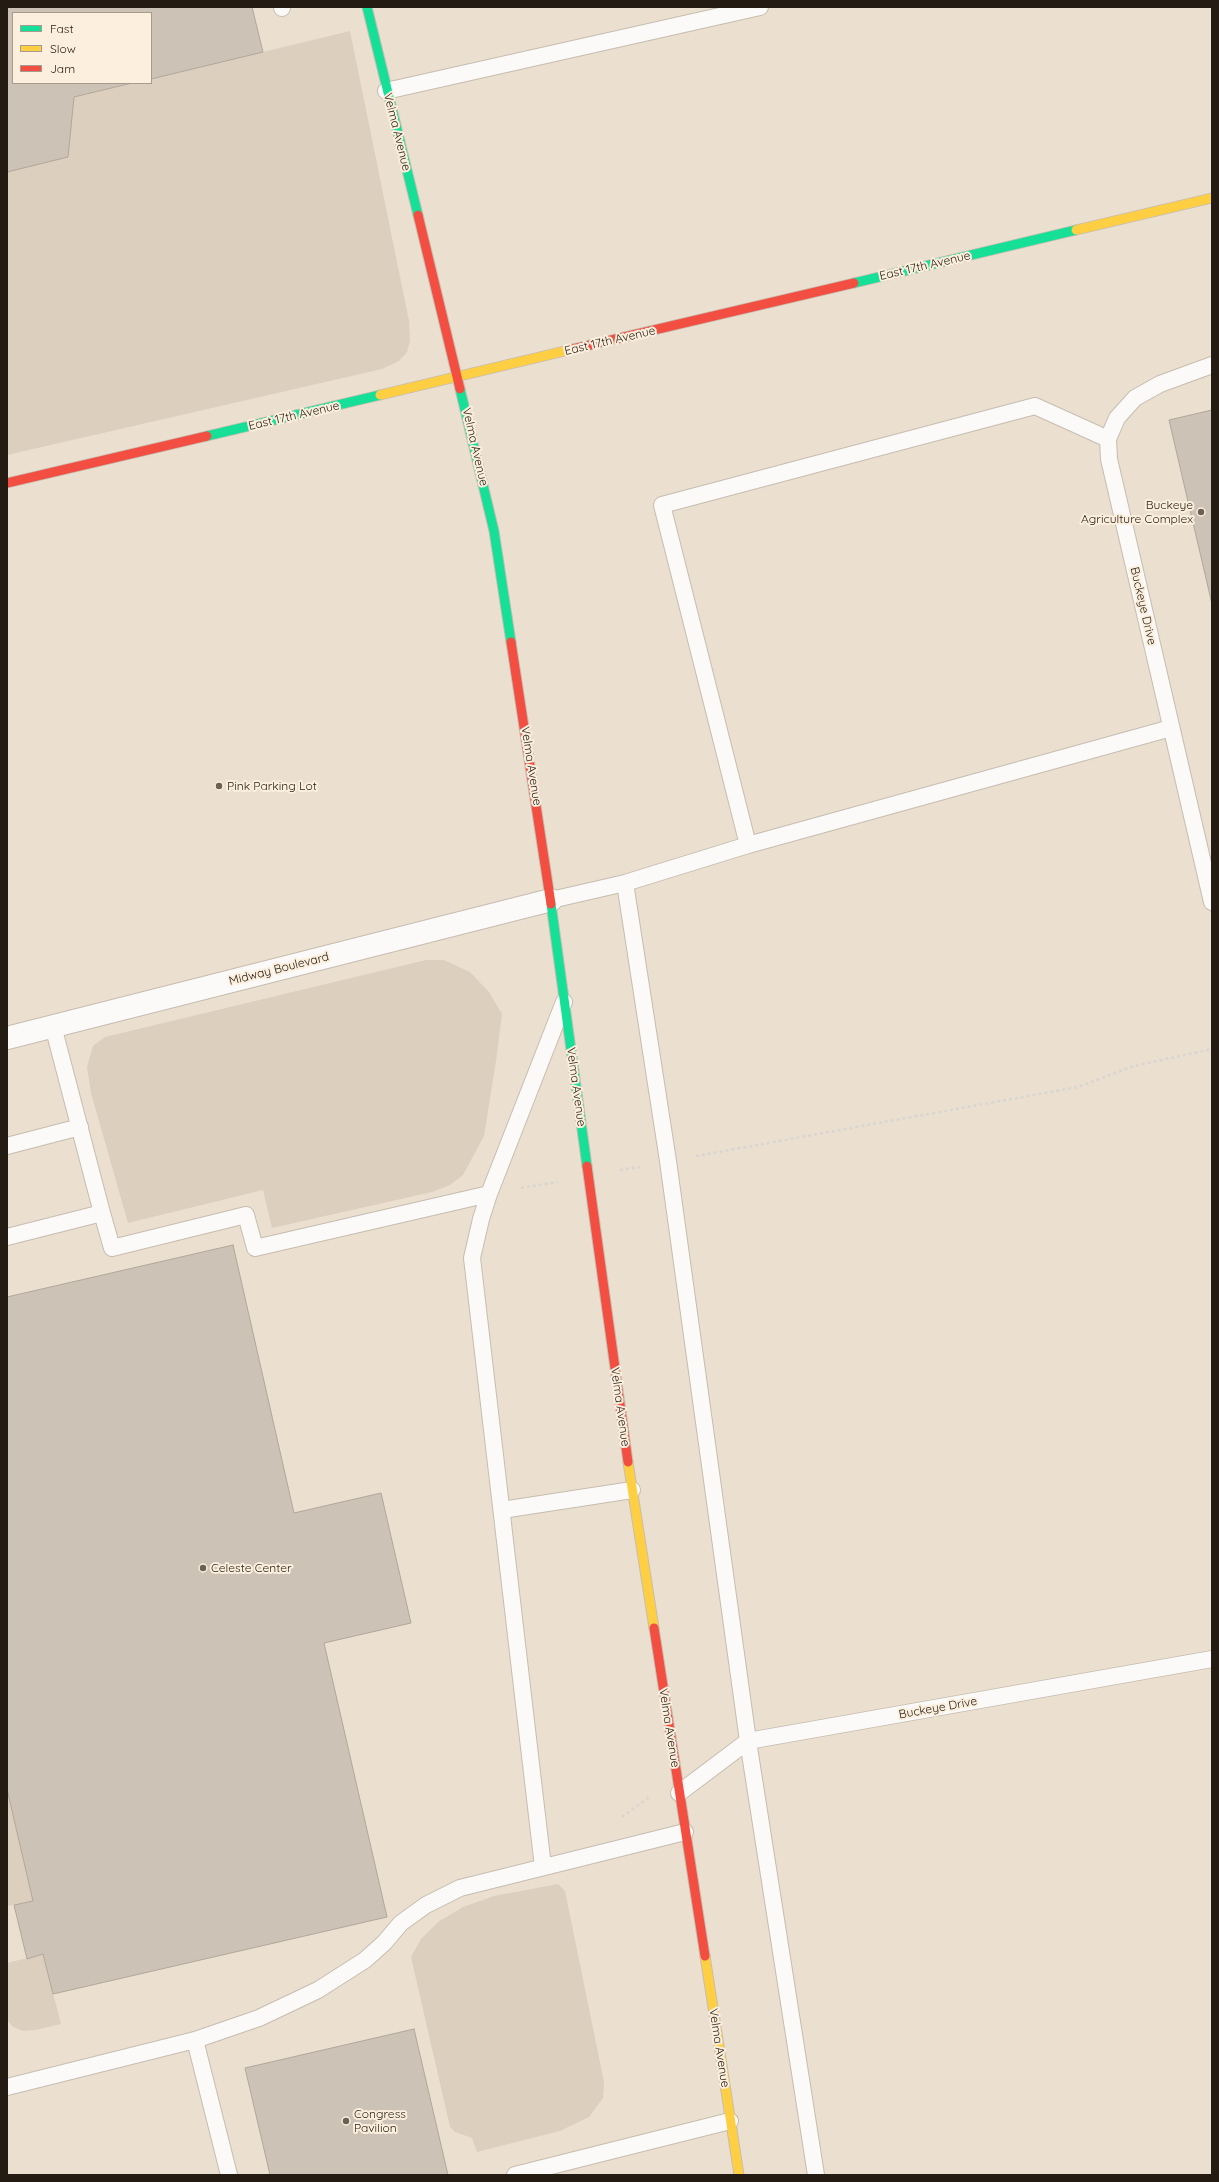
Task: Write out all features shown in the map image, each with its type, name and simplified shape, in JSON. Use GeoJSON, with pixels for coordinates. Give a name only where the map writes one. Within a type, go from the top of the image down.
{"type":"FeatureCollection","features":[{"type":"Feature","properties":{"kind":"street","name":"Velma Avenue"},"geometry":{"type":"LineString","coordinates":[[367,7],[386,91],[458,377],[494,531],[550,900],[632,1490],[739,2175]]}},
{"type":"Feature","properties":{"kind":"street","name":"East 17th Avenue"},"geometry":{"type":"LineString","coordinates":[[7,484],[1212,198]]}},
{"type":"Feature","properties":{"kind":"street","name":"Midway Boulevard"},"geometry":{"type":"LineString","coordinates":[[7,1038],[550,900]]}},
{"type":"Feature","properties":{"kind":"lane"},"geometry":{"type":"LineString","coordinates":[[386,91],[760,7]]}},
{"type":"Feature","properties":{"kind":"lane","name":"Buckeye Drive"},"geometry":{"type":"LineString","coordinates":[[1212,365],[1160,384],[1135,398],[1117,418],[1108,439],[1109,459],[1212,902]]}},
{"type":"Feature","properties":{"kind":"lane"},"geometry":{"type":"LineString","coordinates":[[748,845],[662,505],[1035,406],[1108,439]]}},
{"type":"Feature","properties":{"kind":"lane"},"geometry":{"type":"LineString","coordinates":[[550,900],[625,883],[748,845],[1171,728]]}},
{"type":"Feature","properties":{"kind":"lane"},"geometry":{"type":"LineString","coordinates":[[625,883],[668,1162],[748,1741],[816,2175]]}},
{"type":"Feature","properties":{"kind":"lane"},"geometry":{"type":"LineString","coordinates":[[543,1867],[472,1258],[481,1219],[489,1194],[564,1002]]}},
{"type":"Feature","properties":{"kind":"lane"},"geometry":{"type":"LineString","coordinates":[[53,1026],[112,1248],[246,1215],[255,1248],[489,1194]]}},
{"type":"Feature","properties":{"kind":"lane"},"geometry":{"type":"LineString","coordinates":[[7,1146],[80,1127]]}},
{"type":"Feature","properties":{"kind":"lane"},"geometry":{"type":"LineString","coordinates":[[7,1238],[102,1213]]}},
{"type":"Feature","properties":{"kind":"lane"},"geometry":{"type":"LineString","coordinates":[[502,1510],[632,1490]]}},
{"type":"Feature","properties":{"kind":"lane","name":"Buckeye Drive"},"geometry":{"type":"LineString","coordinates":[[679,1793],[748,1741],[1212,1659]]}},
{"type":"Feature","properties":{"kind":"lane"},"geometry":{"type":"LineString","coordinates":[[7,2087],[195,2040],[259,2018],[318,1990],[365,1960],[384,1943],[401,1923],[420,1909],[453,1891],[685,1832]]}},
{"type":"Feature","properties":{"kind":"lane"},"geometry":{"type":"LineString","coordinates":[[195,2040],[229,2175]]}},
{"type":"Feature","properties":{"kind":"lane"},"geometry":{"type":"LineString","coordinates":[[515,2175],[730,2121]]}},
{"type":"Feature","properties":{"kind":"path"},"geometry":{"type":"LineString","coordinates":[[489,1194],[1078,1087],[1134,1066],[1212,1048]]}},
{"type":"Feature","properties":{"kind":"shaded area"},"geometry":{"type":"Polygon","coordinates":[[[350,31],[409,321],[410,341],[407,352],[399,361],[382,369],[7,455],[7,172],[74,97],[128,84],[152,84],[152,79],[350,31]]]}},
{"type":"Feature","properties":{"kind":"shaded area"},"geometry":{"type":"Polygon","coordinates":[[[426,960],[444,960],[470,972],[489,992],[502,1014],[484,1136],[463,1175],[450,1185],[432,1192],[272,1228],[263,1190],[128,1223],[91,1093],[87,1067],[93,1046],[105,1037],[426,960]]]}},
{"type":"Feature","properties":{"kind":"shaded area"},"geometry":{"type":"Polygon","coordinates":[[[7,1789],[33,1901],[7,1906],[7,1789]]]}},
{"type":"Feature","properties":{"kind":"shaded area"},"geometry":{"type":"Polygon","coordinates":[[[558,1884],[565,1891],[604,2082],[603,2098],[589,2117],[560,2131],[477,2152],[472,2138],[455,2132],[450,2127],[411,1957],[421,1939],[438,1922],[463,1907],[494,1896],[558,1884]]]}},
{"type":"Feature","properties":{"kind":"shaded area"},"geometry":{"type":"Polygon","coordinates":[[[43,1954],[61,2024],[36,2030],[23,2031],[13,2027],[7,2020],[7,1963],[43,1954]]]}},
{"type":"Feature","properties":{"kind":"building"},"geometry":{"type":"Polygon","coordinates":[[[7,7],[252,7],[263,52],[152,79],[152,12],[12,12],[12,84],[128,84],[74,97],[68,157],[7,172],[7,7]]]}},
{"type":"Feature","properties":{"kind":"building","name":"Buckeye Agriculture Complex"},"geometry":{"type":"Polygon","coordinates":[[[1212,410],[1212,604],[1169,420],[1212,410]]]}},
{"type":"Feature","properties":{"kind":"building","name":"Celeste Center"},"geometry":{"type":"Polygon","coordinates":[[[233,1245],[294,1513],[381,1493],[411,1623],[324,1643],[387,1917],[53,1994],[43,1954],[27,1959],[14,1905],[33,1901],[7,1789],[7,1297],[233,1245]]]}},
{"type":"Feature","properties":{"kind":"building","name":"Congress Pavilion"},"geometry":{"type":"Polygon","coordinates":[[[414,2029],[448,2175],[270,2175],[245,2068],[414,2029]]]}},
{"type":"Feature","properties":{"kind":"traffic: fast"},"geometry":{"type":"LineString","coordinates":[[367,7],[418,215]]}},
{"type":"Feature","properties":{"kind":"traffic: fast"},"geometry":{"type":"LineString","coordinates":[[854,283],[1076,230]]}},
{"type":"Feature","properties":{"kind":"traffic: fast"},"geometry":{"type":"LineString","coordinates":[[460,389],[494,531],[511,642]]}},
{"type":"Feature","properties":{"kind":"traffic: fast"},"geometry":{"type":"LineString","coordinates":[[207,436],[380,395]]}},
{"type":"Feature","properties":{"kind":"traffic: fast"},"geometry":{"type":"LineString","coordinates":[[551,904],[587,1166]]}},
{"type":"Feature","properties":{"kind":"traffic: slow"},"geometry":{"type":"LineString","coordinates":[[1076,230],[1212,198]]}},
{"type":"Feature","properties":{"kind":"traffic: slow"},"geometry":{"type":"LineString","coordinates":[[380,395],[573,349]]}},
{"type":"Feature","properties":{"kind":"traffic: slow"},"geometry":{"type":"LineString","coordinates":[[628,1462],[654,1628]]}},
{"type":"Feature","properties":{"kind":"traffic: slow"},"geometry":{"type":"LineString","coordinates":[[705,1956],[739,2175]]}},
{"type":"Feature","properties":{"kind":"traffic: jam"},"geometry":{"type":"LineString","coordinates":[[418,215],[460,389]]}},
{"type":"Feature","properties":{"kind":"traffic: jam"},"geometry":{"type":"LineString","coordinates":[[573,349],[854,283]]}},
{"type":"Feature","properties":{"kind":"traffic: jam"},"geometry":{"type":"LineString","coordinates":[[7,483],[207,436]]}},
{"type":"Feature","properties":{"kind":"traffic: jam"},"geometry":{"type":"LineString","coordinates":[[511,642],[551,904]]}},
{"type":"Feature","properties":{"kind":"traffic: jam"},"geometry":{"type":"LineString","coordinates":[[587,1166],[628,1462]]}},
{"type":"Feature","properties":{"kind":"traffic: jam"},"geometry":{"type":"LineString","coordinates":[[654,1628],[705,1956]]}},
{"type":"Feature","properties":{"kind":"place","name":"Buckeye Agriculture Complex"},"geometry":{"type":"Point","coordinates":[1201,512]}},
{"type":"Feature","properties":{"kind":"place","name":"Pink Parking Lot"},"geometry":{"type":"Point","coordinates":[219,786]}},
{"type":"Feature","properties":{"kind":"place","name":"Celeste Center"},"geometry":{"type":"Point","coordinates":[203,1568]}},
{"type":"Feature","properties":{"kind":"place","name":"Congress Pavilion"},"geometry":{"type":"Point","coordinates":[346,2121]}}]}
